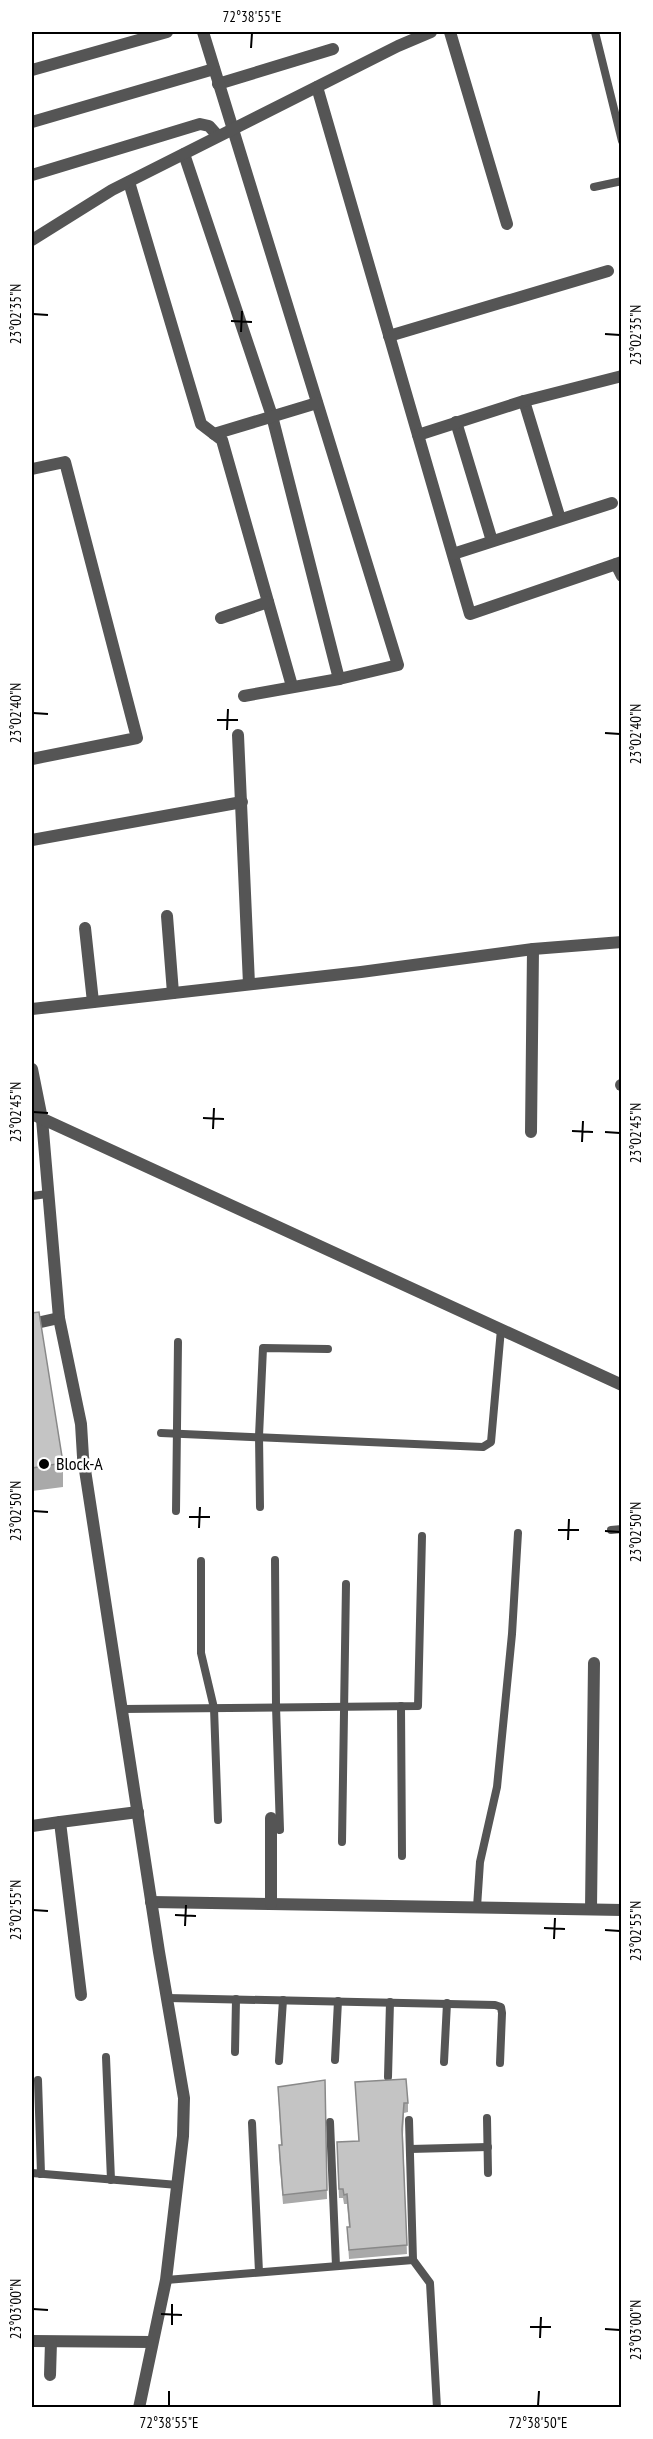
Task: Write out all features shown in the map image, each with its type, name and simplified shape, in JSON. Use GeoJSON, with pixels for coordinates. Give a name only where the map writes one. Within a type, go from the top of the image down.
{"type":"FeatureCollection","features":[{"type":"Feature","properties":{"kind":"street"},"geometry":{"type":"LineString","coordinates":[[32,70],[166,32]]}},
{"type":"Feature","properties":{"kind":"street"},"geometry":{"type":"LineString","coordinates":[[203,32],[398,665],[339,680],[292,686],[244,696]]}},
{"type":"Feature","properties":{"kind":"street"},"geometry":{"type":"LineString","coordinates":[[450,32],[507,224]]}},
{"type":"Feature","properties":{"kind":"street"},"geometry":{"type":"LineString","coordinates":[[32,240],[129,182],[424,33]]}},
{"type":"Feature","properties":{"kind":"street"},"geometry":{"type":"LineString","coordinates":[[218,84],[333,49]]}},
{"type":"Feature","properties":{"kind":"street"},"geometry":{"type":"LineString","coordinates":[[32,123],[214,69]]}},
{"type":"Feature","properties":{"kind":"street"},"geometry":{"type":"LineString","coordinates":[[317,87],[470,614],[620,568]]}},
{"type":"Feature","properties":{"kind":"street"},"geometry":{"type":"LineString","coordinates":[[32,175],[200,124],[209,126],[218,136]]}},
{"type":"Feature","properties":{"kind":"street"},"geometry":{"type":"LineString","coordinates":[[184,154],[272,416],[339,680]]}},
{"type":"Feature","properties":{"kind":"street"},"geometry":{"type":"LineString","coordinates":[[129,182],[201,424],[222,440],[292,686]]}},
{"type":"Feature","properties":{"kind":"street"},"geometry":{"type":"LineString","coordinates":[[389,336],[608,271]]}},
{"type":"Feature","properties":{"kind":"street"},"geometry":{"type":"LineString","coordinates":[[418,435],[524,401],[621,376]]}},
{"type":"Feature","properties":{"kind":"street"},"geometry":{"type":"LineString","coordinates":[[524,401],[560,519]]}},
{"type":"Feature","properties":{"kind":"street"},"geometry":{"type":"LineString","coordinates":[[214,434],[317,403]]}},
{"type":"Feature","properties":{"kind":"street"},"geometry":{"type":"LineString","coordinates":[[456,422],[492,541]]}},
{"type":"Feature","properties":{"kind":"street"},"geometry":{"type":"LineString","coordinates":[[32,469],[65,462],[136,738],[32,759]]}},
{"type":"Feature","properties":{"kind":"street"},"geometry":{"type":"LineString","coordinates":[[453,554],[612,503]]}},
{"type":"Feature","properties":{"kind":"street"},"geometry":{"type":"LineString","coordinates":[[220,618],[268,602]]}},
{"type":"Feature","properties":{"kind":"street"},"geometry":{"type":"LineString","coordinates":[[238,735],[249,984]]}},
{"type":"Feature","properties":{"kind":"street"},"geometry":{"type":"LineString","coordinates":[[32,840],[242,802]]}},
{"type":"Feature","properties":{"kind":"street"},"geometry":{"type":"LineString","coordinates":[[167,916],[173,993]]}},
{"type":"Feature","properties":{"kind":"street"},"geometry":{"type":"LineString","coordinates":[[85,928],[93,1002]]}},
{"type":"Feature","properties":{"kind":"street"},"geometry":{"type":"LineString","coordinates":[[32,1009],[361,972],[533,949],[621,942]]}},
{"type":"Feature","properties":{"kind":"street"},"geometry":{"type":"LineString","coordinates":[[531,1132],[533,949]]}},
{"type":"Feature","properties":{"kind":"street"},"geometry":{"type":"LineString","coordinates":[[32,1069],[59,1318],[81,1424],[83,1457],[151,1902],[184,2098],[183,2136],[166,2280],[139,2408]]}},
{"type":"Feature","properties":{"kind":"street"},"geometry":{"type":"LineString","coordinates":[[37,1116],[621,1385]]}},
{"type":"Feature","properties":{"kind":"street"},"geometry":{"type":"LineString","coordinates":[[32,1324],[59,1318]]}},
{"type":"Feature","properties":{"kind":"street"},"geometry":{"type":"LineString","coordinates":[[591,1909],[594,1663]]}},
{"type":"Feature","properties":{"kind":"street"},"geometry":{"type":"LineString","coordinates":[[32,1826],[138,1812]]}},
{"type":"Feature","properties":{"kind":"street"},"geometry":{"type":"LineString","coordinates":[[271,1818],[271,1904]]}},
{"type":"Feature","properties":{"kind":"street"},"geometry":{"type":"LineString","coordinates":[[60,1822],[81,1995]]}},
{"type":"Feature","properties":{"kind":"street"},"geometry":{"type":"LineString","coordinates":[[151,1902],[621,1910]]}},
{"type":"Feature","properties":{"kind":"street"},"geometry":{"type":"LineString","coordinates":[[32,2342],[152,2342]]}},
{"type":"Feature","properties":{"kind":"street"},"geometry":{"type":"LineString","coordinates":[[50,2376],[51,2342]]}},
{"type":"Feature","properties":{"kind":"lane"},"geometry":{"type":"LineString","coordinates":[[595,32],[621,141]]}},
{"type":"Feature","properties":{"kind":"lane"},"geometry":{"type":"LineString","coordinates":[[594,187],[621,181]]}},
{"type":"Feature","properties":{"kind":"lane"},"geometry":{"type":"LineString","coordinates":[[32,1196],[47,1194]]}},
{"type":"Feature","properties":{"kind":"lane"},"geometry":{"type":"LineString","coordinates":[[161,1433],[483,1447],[491,1442],[501,1329]]}},
{"type":"Feature","properties":{"kind":"lane"},"geometry":{"type":"LineString","coordinates":[[176,1511],[178,1342]]}},
{"type":"Feature","properties":{"kind":"lane"},"geometry":{"type":"LineString","coordinates":[[260,1507],[259,1436],[263,1348],[328,1348]]}},
{"type":"Feature","properties":{"kind":"lane"},"geometry":{"type":"LineString","coordinates":[[611,1530],[621,1529]]}},
{"type":"Feature","properties":{"kind":"lane"},"geometry":{"type":"LineString","coordinates":[[477,1907],[480,1862],[498,1786],[512,1634],[518,1533]]}},
{"type":"Feature","properties":{"kind":"lane"},"geometry":{"type":"LineString","coordinates":[[122,1709],[418,1706],[422,1536]]}},
{"type":"Feature","properties":{"kind":"lane"},"geometry":{"type":"LineString","coordinates":[[275,1560],[280,1830]]}},
{"type":"Feature","properties":{"kind":"lane"},"geometry":{"type":"LineString","coordinates":[[201,1561],[201,1653],[214,1708],[218,1820]]}},
{"type":"Feature","properties":{"kind":"lane"},"geometry":{"type":"LineString","coordinates":[[342,1842],[346,1584]]}},
{"type":"Feature","properties":{"kind":"lane"},"geometry":{"type":"LineString","coordinates":[[401,1706],[402,1856]]}},
{"type":"Feature","properties":{"kind":"lane"},"geometry":{"type":"LineString","coordinates":[[168,1998],[495,2005],[501,2007],[500,2063]]}},
{"type":"Feature","properties":{"kind":"lane"},"geometry":{"type":"LineString","coordinates":[[235,2052],[236,1999]]}},
{"type":"Feature","properties":{"kind":"lane"},"geometry":{"type":"LineString","coordinates":[[279,2061],[283,2000]]}},
{"type":"Feature","properties":{"kind":"lane"},"geometry":{"type":"LineString","coordinates":[[335,2060],[338,2001]]}},
{"type":"Feature","properties":{"kind":"lane"},"geometry":{"type":"LineString","coordinates":[[388,2077],[390,2002]]}},
{"type":"Feature","properties":{"kind":"lane"},"geometry":{"type":"LineString","coordinates":[[444,2062],[447,2003]]}},
{"type":"Feature","properties":{"kind":"lane"},"geometry":{"type":"LineString","coordinates":[[106,2057],[111,2180]]}},
{"type":"Feature","properties":{"kind":"lane"},"geometry":{"type":"LineString","coordinates":[[38,2080],[41,2174]]}},
{"type":"Feature","properties":{"kind":"lane"},"geometry":{"type":"LineString","coordinates":[[488,2118],[488,2173]]}},
{"type":"Feature","properties":{"kind":"lane"},"geometry":{"type":"LineString","coordinates":[[409,2120],[413,2260],[430,2283],[437,2408]]}},
{"type":"Feature","properties":{"kind":"lane"},"geometry":{"type":"LineString","coordinates":[[330,2122],[336,2266]]}},
{"type":"Feature","properties":{"kind":"lane"},"geometry":{"type":"LineString","coordinates":[[252,2123],[259,2272]]}},
{"type":"Feature","properties":{"kind":"lane"},"geometry":{"type":"LineString","coordinates":[[410,2149],[488,2147]]}},
{"type":"Feature","properties":{"kind":"lane"},"geometry":{"type":"LineString","coordinates":[[32,2173],[177,2185]]}},
{"type":"Feature","properties":{"kind":"lane"},"geometry":{"type":"LineString","coordinates":[[166,2280],[413,2260]]}},
{"type":"Feature","properties":{"kind":"building"},"geometry":{"type":"Polygon","coordinates":[[[39,1312],[63,1463],[32,1468],[32,1313],[39,1312]]]}},
{"type":"Feature","properties":{"kind":"building"},"geometry":{"type":"Polygon","coordinates":[[[406,2079],[408,2103],[404,2103],[402,2129],[407,2245],[349,2250],[347,2227],[350,2227],[347,2194],[344,2195],[343,2189],[339,2189],[337,2142],[359,2141],[355,2082],[406,2079]]]}},
{"type":"Feature","properties":{"kind":"building"},"geometry":{"type":"Polygon","coordinates":[[[325,2080],[327,2190],[283,2195],[278,2087],[325,2080]]]}},
{"type":"Feature","properties":{"kind":"place","name":"Block-A"},"geometry":{"type":"Point","coordinates":[44,1464]}}]}
